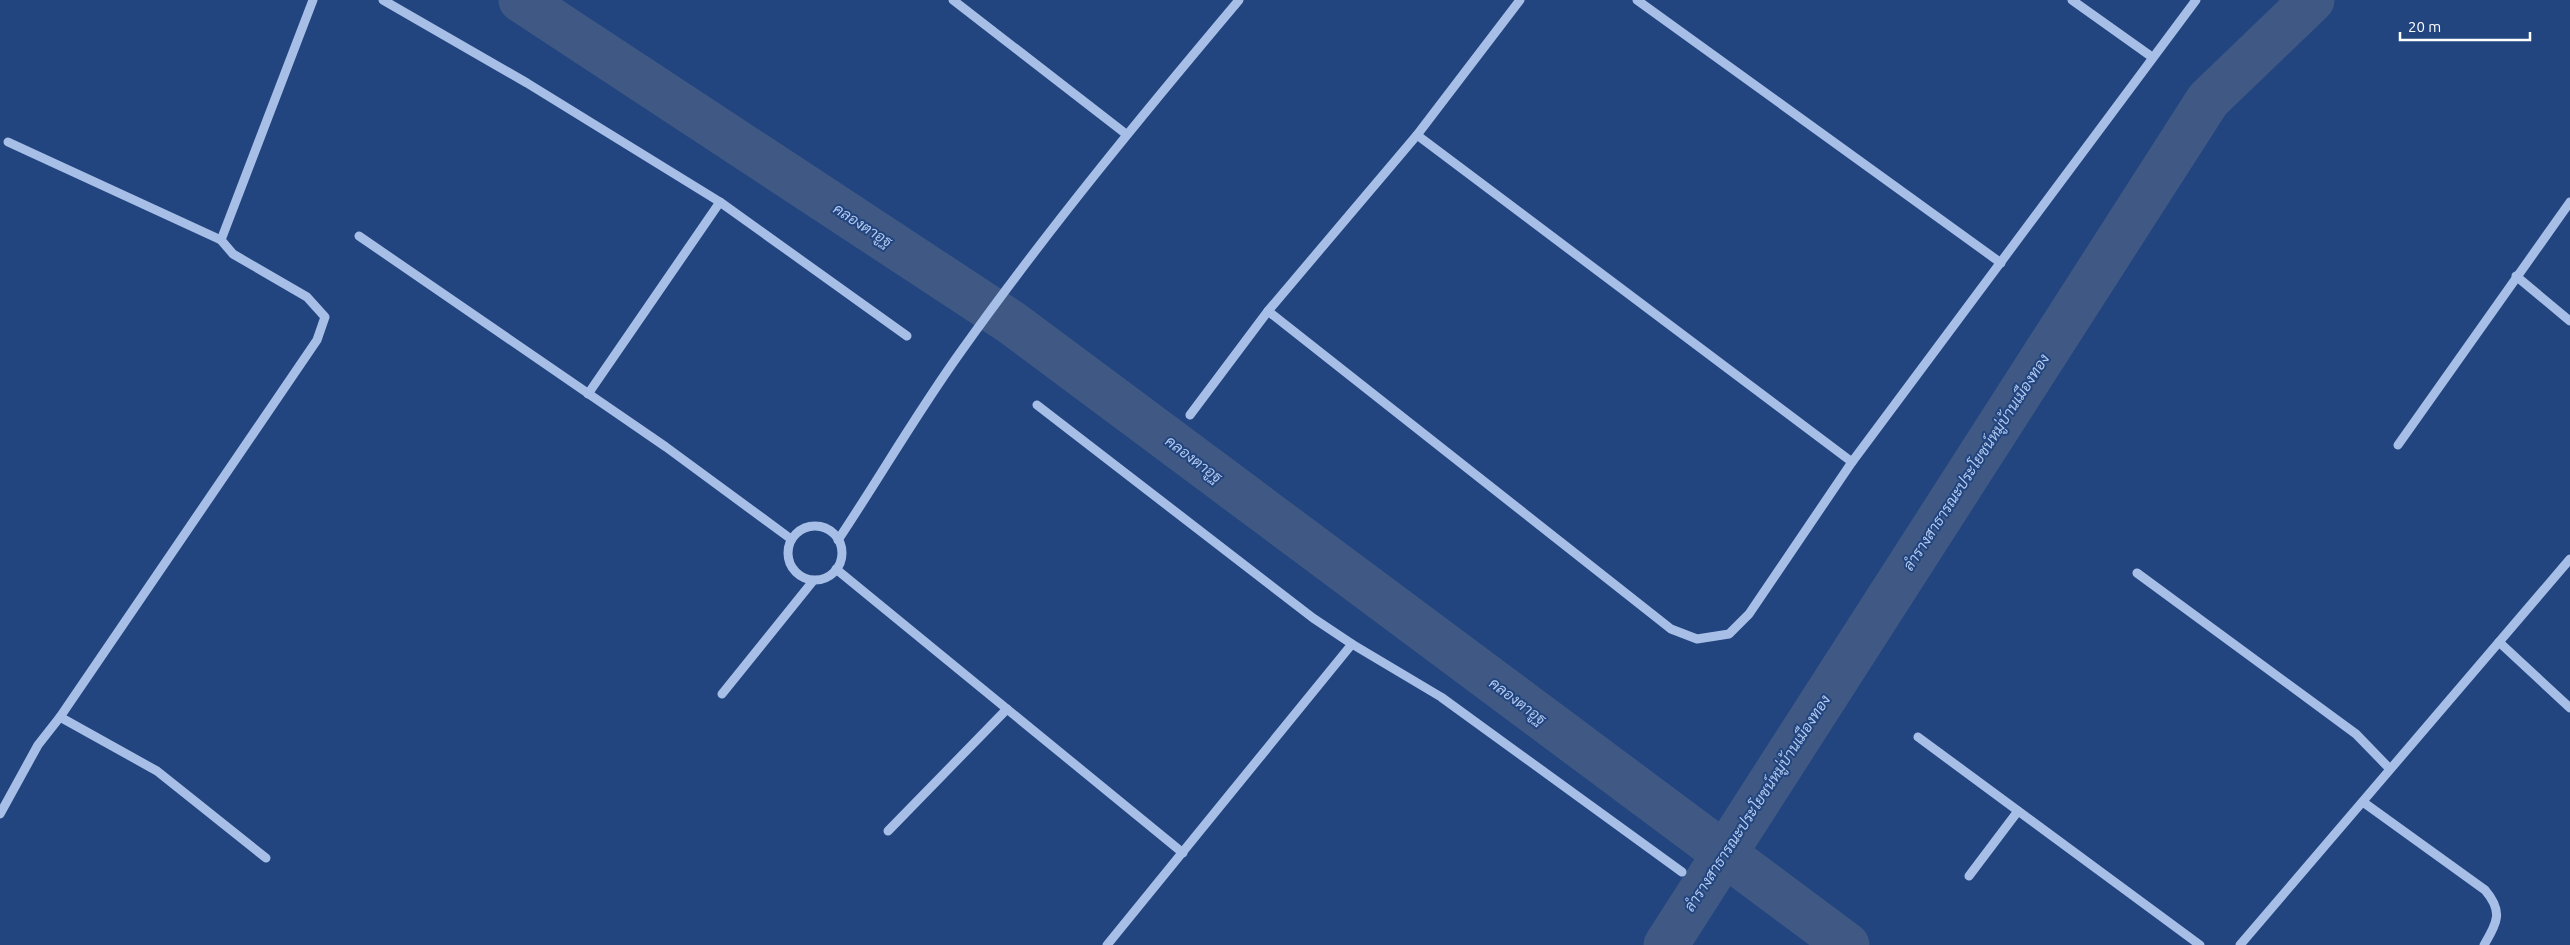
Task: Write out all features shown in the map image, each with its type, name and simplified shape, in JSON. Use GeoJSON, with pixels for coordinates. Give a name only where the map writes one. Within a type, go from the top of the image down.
{"type":"FeatureCollection","features":[{"type":"Feature","properties":{"kind":"street"},"geometry":{"type":"LineString","coordinates":[[221,240],[313,0]]}},
{"type":"Feature","properties":{"kind":"street"},"geometry":{"type":"LineString","coordinates":[[383,0],[526,83],[720,202],[907,336]]}},
{"type":"Feature","properties":{"kind":"street"},"geometry":{"type":"LineString","coordinates":[[953,0],[1126,134]]}},
{"type":"Feature","properties":{"kind":"street"},"geometry":{"type":"LineString","coordinates":[[838,540],[961,351],[1004,292],[1126,134],[1239,0]]}},
{"type":"Feature","properties":{"kind":"street"},"geometry":{"type":"LineString","coordinates":[[1190,415],[1268,311],[1417,135],[1520,0]]}},
{"type":"Feature","properties":{"kind":"street"},"geometry":{"type":"LineString","coordinates":[[1637,0],[2001,263]]}},
{"type":"Feature","properties":{"kind":"street"},"geometry":{"type":"LineString","coordinates":[[2072,0],[2152,57]]}},
{"type":"Feature","properties":{"kind":"street"},"geometry":{"type":"LineString","coordinates":[[1268,311],[1672,628],[1697,639],[1729,634],[1749,614],[1852,462],[2196,0]]}},
{"type":"Feature","properties":{"kind":"street"},"geometry":{"type":"LineString","coordinates":[[1417,135],[1852,462]]}},
{"type":"Feature","properties":{"kind":"street"},"geometry":{"type":"LineString","coordinates":[[0,814],[38,745],[60,717],[317,340],[325,317],[307,297],[234,254],[221,240],[8,142]]}},
{"type":"Feature","properties":{"kind":"street"},"geometry":{"type":"LineString","coordinates":[[588,394],[720,202]]}},
{"type":"Feature","properties":{"kind":"street"},"geometry":{"type":"LineString","coordinates":[[2398,445],[2570,202]]}},
{"type":"Feature","properties":{"kind":"street"},"geometry":{"type":"LineString","coordinates":[[359,236],[666,447],[791,539]]}},
{"type":"Feature","properties":{"kind":"street"},"geometry":{"type":"LineString","coordinates":[[2516,276],[2570,321]]}},
{"type":"Feature","properties":{"kind":"street"},"geometry":{"type":"LineString","coordinates":[[1037,405],[1313,618],[1352,644],[1441,696],[1682,872]]}},
{"type":"Feature","properties":{"kind":"street"},"geometry":{"type":"LineString","coordinates":[[722,694],[813,580],[832,575],[836,569],[842,555],[838,540],[832,531],[821,526],[809,526],[799,530],[791,539],[787,548],[790,566],[796,573],[813,580]]}},
{"type":"Feature","properties":{"kind":"street"},"geometry":{"type":"LineString","coordinates":[[2240,945],[2389,768],[2570,559]]}},
{"type":"Feature","properties":{"kind":"street"},"geometry":{"type":"LineString","coordinates":[[836,569],[1183,853]]}},
{"type":"Feature","properties":{"kind":"street"},"geometry":{"type":"LineString","coordinates":[[2137,573],[2356,734],[2389,768]]}},
{"type":"Feature","properties":{"kind":"street"},"geometry":{"type":"LineString","coordinates":[[2499,642],[2570,708]]}},
{"type":"Feature","properties":{"kind":"street"},"geometry":{"type":"LineString","coordinates":[[1107,945],[1352,644]]}},
{"type":"Feature","properties":{"kind":"street"},"geometry":{"type":"LineString","coordinates":[[888,831],[1007,709]]}},
{"type":"Feature","properties":{"kind":"street"},"geometry":{"type":"LineString","coordinates":[[60,717],[157,771],[266,858]]}},
{"type":"Feature","properties":{"kind":"street"},"geometry":{"type":"LineString","coordinates":[[1918,737],[2200,945]]}},
{"type":"Feature","properties":{"kind":"street"},"geometry":{"type":"LineString","coordinates":[[2362,802],[2485,890],[2495,902],[2498,913],[2484,945]]}},
{"type":"Feature","properties":{"kind":"street"},"geometry":{"type":"LineString","coordinates":[[1970,876],[2018,811]]}},
{"type":"Feature","properties":{"kind":"waterway","name":"คลองตาอูฐ"},"geometry":{"type":"LineString","coordinates":[[521,0],[1012,323],[1847,945]]}},
{"type":"Feature","properties":{"kind":"waterway","name":"ลำรางสาธารณะประโยชน์หมู่บ้านเมืองทอง"},"geometry":{"type":"LineString","coordinates":[[1666,945],[2208,100],[2312,0]]}}]}
